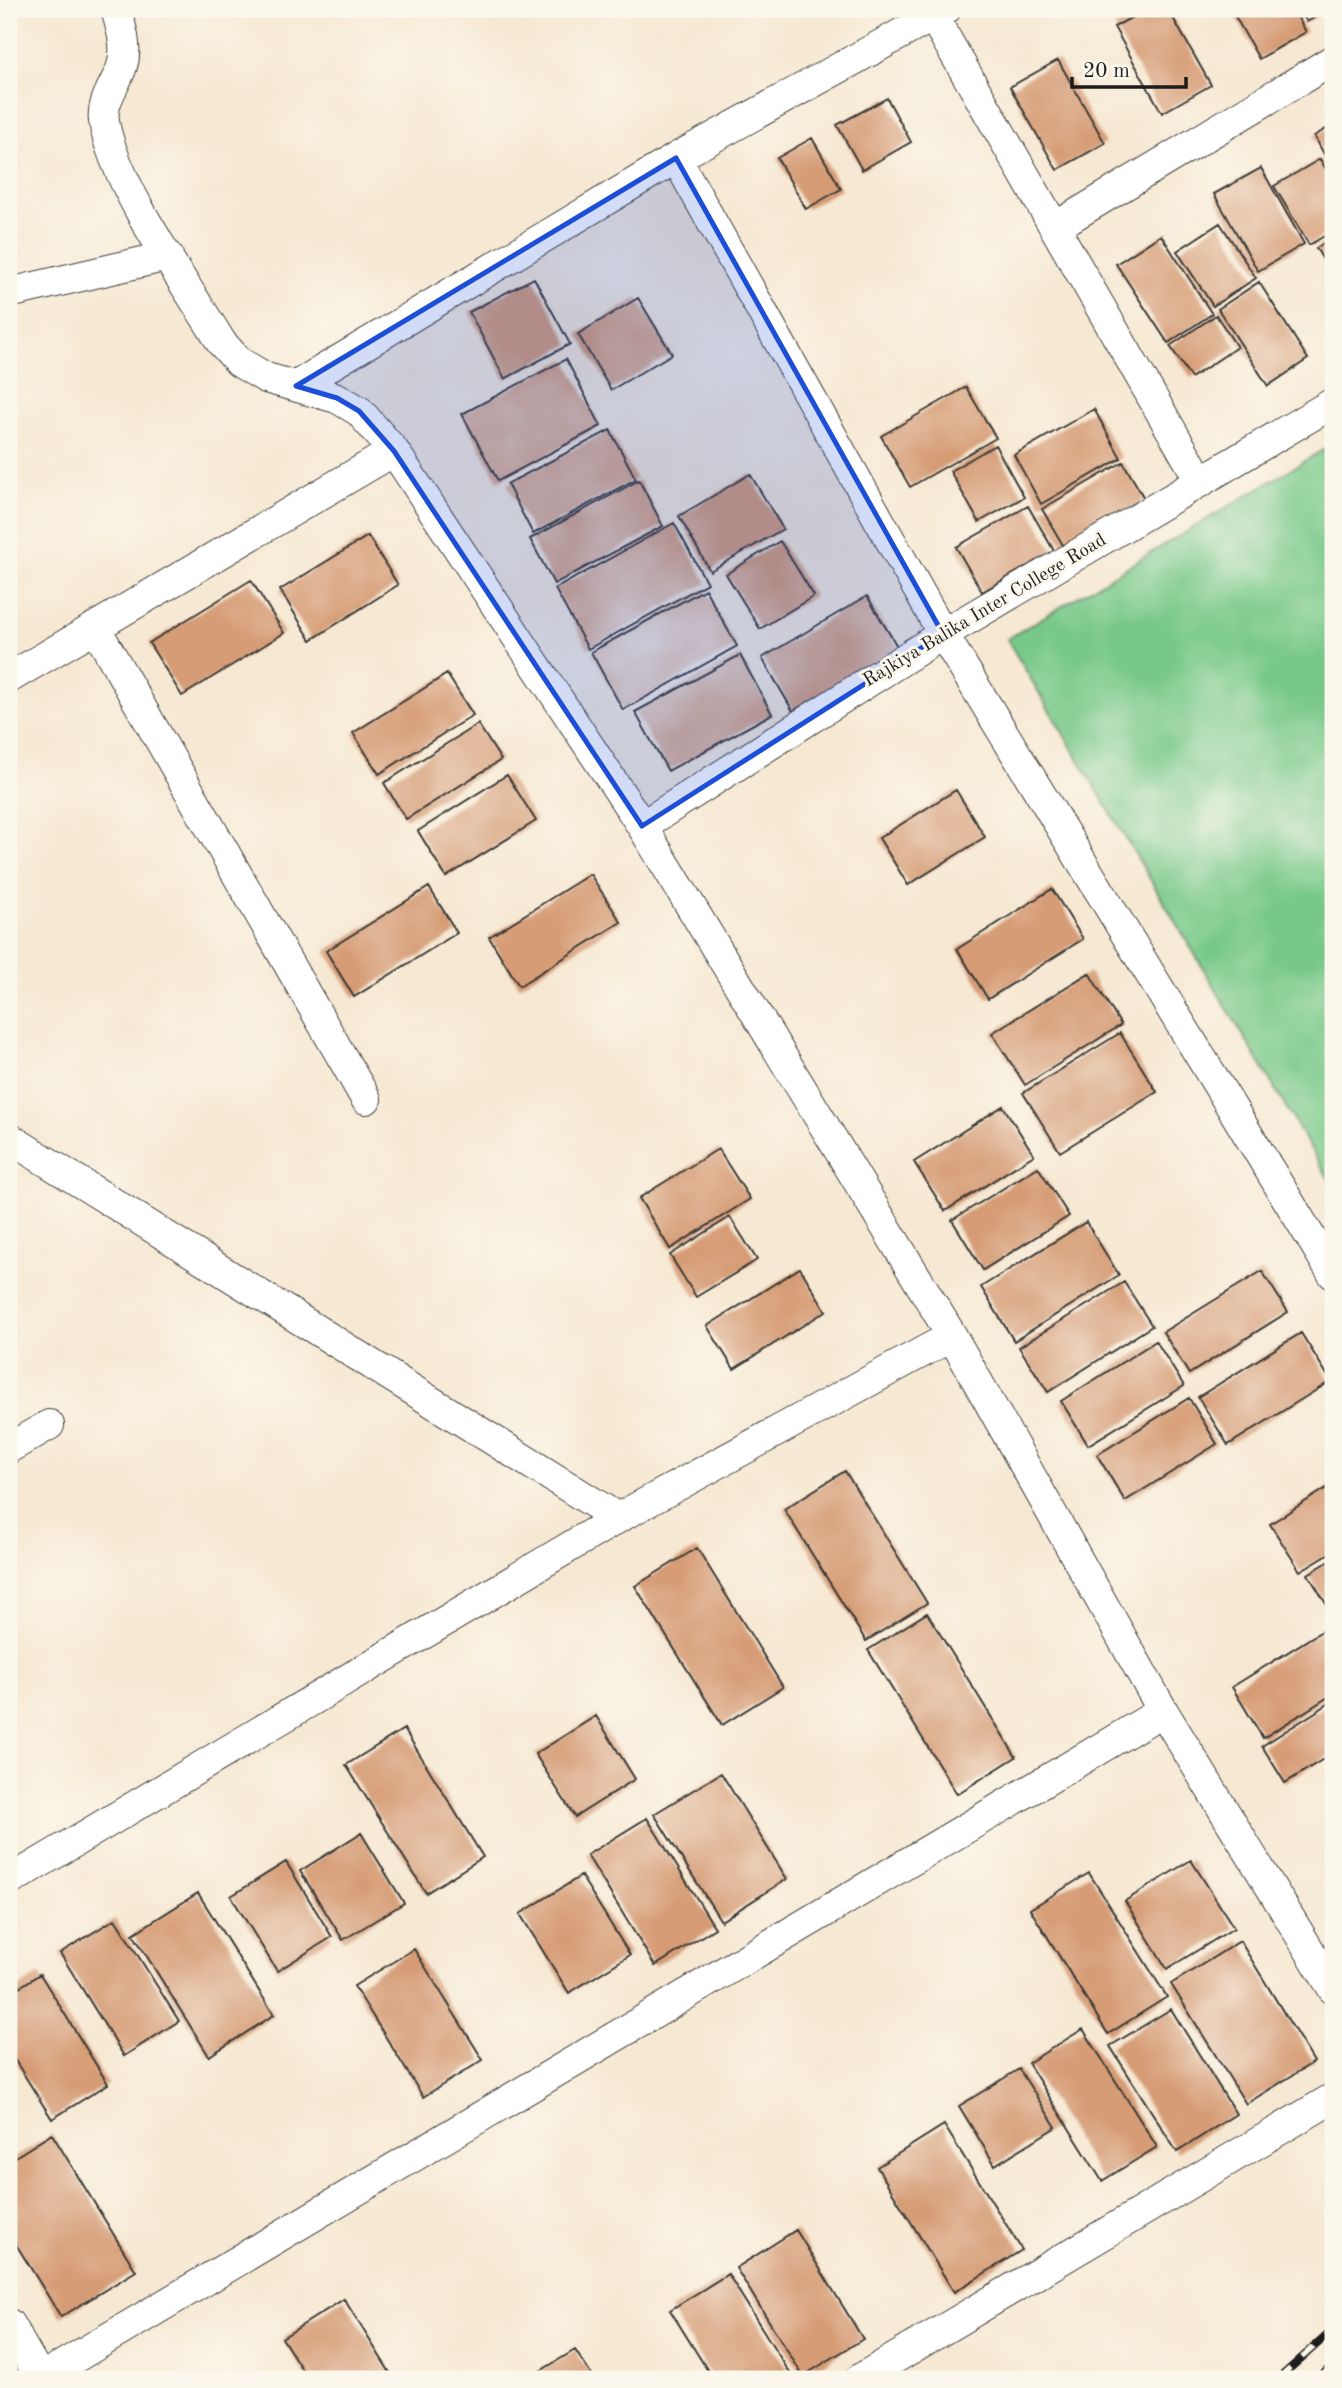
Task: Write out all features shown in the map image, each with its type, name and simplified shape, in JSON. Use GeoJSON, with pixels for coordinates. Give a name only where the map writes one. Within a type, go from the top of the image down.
{"type":"FeatureCollection","features":[{"type":"Feature","properties":{"kind":"street"},"geometry":{"type":"LineString","coordinates":[[116,9],[124,37],[122,64],[103,109],[109,145],[129,189],[220,342],[239,362],[266,378],[337,398],[359,411],[394,451],[642,826],[953,1336],[1163,1711],[1333,1989]]}},
{"type":"Feature","properties":{"kind":"street"},"geometry":{"type":"LineString","coordinates":[[296,386],[676,158],[940,12],[1055,227],[1201,482]]}},
{"type":"Feature","properties":{"kind":"street"},"geometry":{"type":"LineString","coordinates":[[1055,227],[1333,61]]}},
{"type":"Feature","properties":{"kind":"street"},"geometry":{"type":"LineString","coordinates":[[676,158],[943,634],[1333,1274]]}},
{"type":"Feature","properties":{"kind":"street"},"geometry":{"type":"LineString","coordinates":[[9,293],[169,256]]}},
{"type":"Feature","properties":{"kind":"street","name":"Rajkiya Balika Inter College Road"},"geometry":{"type":"LineString","coordinates":[[642,826],[943,634],[1333,403]]}},
{"type":"Feature","properties":{"kind":"street"},"geometry":{"type":"LineString","coordinates":[[9,678],[394,451]]}},
{"type":"Feature","properties":{"kind":"street"},"geometry":{"type":"LineString","coordinates":[[95,627],[366,1099]]}},
{"type":"Feature","properties":{"kind":"street"},"geometry":{"type":"LineString","coordinates":[[9,1138],[618,1518]]}},
{"type":"Feature","properties":{"kind":"street"},"geometry":{"type":"LineString","coordinates":[[9,1881],[618,1518],[953,1336]]}},
{"type":"Feature","properties":{"kind":"street"},"geometry":{"type":"LineString","coordinates":[[9,1448],[49,1425]]}},
{"type":"Feature","properties":{"kind":"street"},"geometry":{"type":"LineString","coordinates":[[9,2324],[41,2379],[1163,1711]]}},
{"type":"Feature","properties":{"kind":"street"},"geometry":{"type":"LineString","coordinates":[[860,2379],[1333,2098]]}},
{"type":"Feature","properties":{"kind":"highlighted area"},"geometry":{"type":"Polygon","coordinates":[[[676,158],[943,634],[642,826],[394,451],[359,411],[337,398],[296,386],[676,158]]]}},
{"type":"Feature","properties":{"kind":"green space"},"geometry":{"type":"Polygon","coordinates":[[[1333,444],[1333,1186],[1007,639],[1333,444]]]}},
{"type":"Feature","properties":{"kind":"building"},"geometry":{"type":"Polygon","coordinates":[[[1147,9],[1168,9],[1211,85],[1162,113],[1114,27],[1147,9]]]}},
{"type":"Feature","properties":{"kind":"building"},"geometry":{"type":"Polygon","coordinates":[[[1231,9],[1293,9],[1306,32],[1259,59],[1231,9]]]}},
{"type":"Feature","properties":{"kind":"building"},"geometry":{"type":"Polygon","coordinates":[[[1299,9],[1330,9],[1307,22],[1299,9]]]}},
{"type":"Feature","properties":{"kind":"building"},"geometry":{"type":"Polygon","coordinates":[[[1058,60],[1105,143],[1057,170],[1010,87],[1058,60]]]}},
{"type":"Feature","properties":{"kind":"building"},"geometry":{"type":"Polygon","coordinates":[[[887,98],[911,142],[862,170],[837,125],[887,98]]]}},
{"type":"Feature","properties":{"kind":"building"},"geometry":{"type":"Polygon","coordinates":[[[1333,125],[1333,170],[1314,136],[1333,125]]]}},
{"type":"Feature","properties":{"kind":"building"},"geometry":{"type":"Polygon","coordinates":[[[812,138],[841,189],[806,209],[777,158],[812,138]]]}},
{"type":"Feature","properties":{"kind":"building"},"geometry":{"type":"Polygon","coordinates":[[[1320,159],[1333,181],[1333,231],[1309,245],[1274,186],[1320,159]]]}},
{"type":"Feature","properties":{"kind":"building"},"geometry":{"type":"Polygon","coordinates":[[[1261,168],[1304,244],[1258,271],[1214,194],[1261,168]]]}},
{"type":"Feature","properties":{"kind":"building"},"geometry":{"type":"Polygon","coordinates":[[[1220,223],[1256,278],[1213,306],[1177,251],[1220,223]]]}},
{"type":"Feature","properties":{"kind":"building"},"geometry":{"type":"Polygon","coordinates":[[[1161,235],[1212,314],[1168,343],[1116,264],[1161,235]]]}},
{"type":"Feature","properties":{"kind":"building"},"geometry":{"type":"Polygon","coordinates":[[[1333,238],[1333,276],[1316,248],[1333,238]]]}},
{"type":"Feature","properties":{"kind":"building"},"geometry":{"type":"Polygon","coordinates":[[[534,278],[570,344],[505,379],[469,312],[534,278]]]}},
{"type":"Feature","properties":{"kind":"building"},"geometry":{"type":"Polygon","coordinates":[[[1259,282],[1308,359],[1268,386],[1218,309],[1259,282]]]}},
{"type":"Feature","properties":{"kind":"building"},"geometry":{"type":"Polygon","coordinates":[[[638,298],[672,354],[611,390],[578,334],[638,298]]]}},
{"type":"Feature","properties":{"kind":"building"},"geometry":{"type":"Polygon","coordinates":[[[1216,315],[1237,347],[1191,378],[1170,346],[1216,315]]]}},
{"type":"Feature","properties":{"kind":"building"},"geometry":{"type":"Polygon","coordinates":[[[566,359],[601,426],[498,481],[462,414],[566,359]]]}},
{"type":"Feature","properties":{"kind":"building"},"geometry":{"type":"Polygon","coordinates":[[[966,387],[996,438],[910,487],[881,436],[966,387]]]}},
{"type":"Feature","properties":{"kind":"building"},"geometry":{"type":"Polygon","coordinates":[[[1094,409],[1121,458],[1041,504],[1014,455],[1094,409]]]}},
{"type":"Feature","properties":{"kind":"building"},"geometry":{"type":"Polygon","coordinates":[[[610,430],[636,479],[533,534],[507,484],[610,430]]]}},
{"type":"Feature","properties":{"kind":"building"},"geometry":{"type":"Polygon","coordinates":[[[995,445],[1024,497],[979,522],[950,471],[995,445]]]}},
{"type":"Feature","properties":{"kind":"building"},"geometry":{"type":"Polygon","coordinates":[[[1123,462],[1145,500],[1064,547],[1042,509],[1123,462]]]}},
{"type":"Feature","properties":{"kind":"building"},"geometry":{"type":"Polygon","coordinates":[[[750,474],[783,529],[710,571],[679,516],[750,474]]]}},
{"type":"Feature","properties":{"kind":"building"},"geometry":{"type":"Polygon","coordinates":[[[639,480],[663,526],[554,584],[530,539],[639,480]]]}},
{"type":"Feature","properties":{"kind":"building"},"geometry":{"type":"Polygon","coordinates":[[[1028,506],[1054,551],[982,592],[956,547],[1028,506]]]}},
{"type":"Feature","properties":{"kind":"building"},"geometry":{"type":"Polygon","coordinates":[[[674,523],[707,583],[588,649],[555,589],[674,523]]]}},
{"type":"Feature","properties":{"kind":"building"},"geometry":{"type":"Polygon","coordinates":[[[368,536],[398,585],[311,640],[280,590],[368,536]]]}},
{"type":"Feature","properties":{"kind":"building"},"geometry":{"type":"Polygon","coordinates":[[[780,541],[814,596],[760,629],[726,574],[780,541]]]}},
{"type":"Feature","properties":{"kind":"building"},"geometry":{"type":"Polygon","coordinates":[[[251,580],[284,633],[182,696],[149,643],[251,580]]]}},
{"type":"Feature","properties":{"kind":"building"},"geometry":{"type":"Polygon","coordinates":[[[705,589],[737,646],[623,710],[591,652],[705,589]]]}},
{"type":"Feature","properties":{"kind":"building"},"geometry":{"type":"Polygon","coordinates":[[[867,596],[898,648],[793,711],[762,658],[867,596]]]}},
{"type":"Feature","properties":{"kind":"building"},"geometry":{"type":"Polygon","coordinates":[[[740,655],[772,714],[668,771],[635,712],[740,655]]]}},
{"type":"Feature","properties":{"kind":"building"},"geometry":{"type":"Polygon","coordinates":[[[447,674],[473,715],[379,774],[353,733],[447,674]]]}},
{"type":"Feature","properties":{"kind":"building"},"geometry":{"type":"Polygon","coordinates":[[[478,724],[501,760],[406,819],[384,783],[478,724]]]}},
{"type":"Feature","properties":{"kind":"building"},"geometry":{"type":"Polygon","coordinates":[[[507,775],[536,821],[446,877],[418,831],[507,775]]]}},
{"type":"Feature","properties":{"kind":"building"},"geometry":{"type":"Polygon","coordinates":[[[956,790],[985,837],[908,885],[879,838],[956,790]]]}},
{"type":"Feature","properties":{"kind":"building"},"geometry":{"type":"Polygon","coordinates":[[[590,874],[621,922],[519,986],[489,937],[590,874]]]}},
{"type":"Feature","properties":{"kind":"building"},"geometry":{"type":"Polygon","coordinates":[[[429,887],[457,933],[354,997],[326,951],[429,887]]]}},
{"type":"Feature","properties":{"kind":"building"},"geometry":{"type":"Polygon","coordinates":[[[1052,889],[1083,939],[988,999],[957,949],[1052,889]]]}},
{"type":"Feature","properties":{"kind":"building"},"geometry":{"type":"Polygon","coordinates":[[[1089,973],[1121,1025],[1025,1085],[992,1033],[1089,973]]]}},
{"type":"Feature","properties":{"kind":"building"},"geometry":{"type":"Polygon","coordinates":[[[1120,1033],[1157,1092],[1060,1152],[1023,1093],[1120,1033]]]}},
{"type":"Feature","properties":{"kind":"building"},"geometry":{"type":"Polygon","coordinates":[[[1003,1106],[1034,1155],[945,1211],[914,1162],[1003,1106]]]}},
{"type":"Feature","properties":{"kind":"building"},"geometry":{"type":"Polygon","coordinates":[[[718,1149],[750,1199],[670,1249],[639,1198],[718,1149]]]}},
{"type":"Feature","properties":{"kind":"building"},"geometry":{"type":"Polygon","coordinates":[[[1038,1167],[1069,1216],[983,1270],[952,1220],[1038,1167]]]}},
{"type":"Feature","properties":{"kind":"building"},"geometry":{"type":"Polygon","coordinates":[[[730,1217],[757,1260],[696,1297],[670,1255],[730,1217]]]}},
{"type":"Feature","properties":{"kind":"building"},"geometry":{"type":"Polygon","coordinates":[[[1086,1222],[1119,1275],[1014,1341],[981,1287],[1086,1222]]]}},
{"type":"Feature","properties":{"kind":"building"},"geometry":{"type":"Polygon","coordinates":[[[800,1268],[826,1311],[734,1369],[707,1326],[800,1268]]]}},
{"type":"Feature","properties":{"kind":"building"},"geometry":{"type":"Polygon","coordinates":[[[1262,1271],[1288,1312],[1189,1374],[1163,1332],[1262,1271]]]}},
{"type":"Feature","properties":{"kind":"building"},"geometry":{"type":"Polygon","coordinates":[[[1124,1282],[1152,1326],[1048,1392],[1019,1347],[1124,1282]]]}},
{"type":"Feature","properties":{"kind":"building"},"geometry":{"type":"Polygon","coordinates":[[[1301,1333],[1331,1381],[1228,1445],[1198,1397],[1301,1333]]]}},
{"type":"Feature","properties":{"kind":"building"},"geometry":{"type":"Polygon","coordinates":[[[1156,1341],[1184,1386],[1088,1445],[1061,1401],[1156,1341]]]}},
{"type":"Feature","properties":{"kind":"building"},"geometry":{"type":"Polygon","coordinates":[[[1189,1398],[1217,1444],[1125,1501],[1097,1455],[1189,1398]]]}},
{"type":"Feature","properties":{"kind":"building"},"geometry":{"type":"Polygon","coordinates":[[[845,1471],[927,1603],[866,1641],[784,1509],[845,1471]]]}},
{"type":"Feature","properties":{"kind":"building"},"geometry":{"type":"Polygon","coordinates":[[[1333,1484],[1333,1551],[1300,1571],[1270,1524],[1333,1484]]]}},
{"type":"Feature","properties":{"kind":"building"},"geometry":{"type":"Polygon","coordinates":[[[697,1548],[783,1687],[722,1725],[635,1586],[697,1548]]]}},
{"type":"Feature","properties":{"kind":"building"},"geometry":{"type":"Polygon","coordinates":[[[1333,1559],[1333,1615],[1308,1574],[1333,1559]]]}},
{"type":"Feature","properties":{"kind":"building"},"geometry":{"type":"Polygon","coordinates":[[[927,1613],[1016,1757],[957,1794],[868,1650],[927,1613]]]}},
{"type":"Feature","properties":{"kind":"building"},"geometry":{"type":"Polygon","coordinates":[[[1333,1624],[1333,1694],[1263,1738],[1232,1687],[1333,1624]]]}},
{"type":"Feature","properties":{"kind":"building"},"geometry":{"type":"Polygon","coordinates":[[[1333,1701],[1333,1753],[1285,1783],[1262,1746],[1333,1701]]]}},
{"type":"Feature","properties":{"kind":"building"},"geometry":{"type":"Polygon","coordinates":[[[596,1716],[635,1779],[575,1817],[535,1754],[596,1716]]]}},
{"type":"Feature","properties":{"kind":"building"},"geometry":{"type":"Polygon","coordinates":[[[404,1729],[483,1857],[426,1893],[346,1765],[404,1729]]]}},
{"type":"Feature","properties":{"kind":"building"},"geometry":{"type":"Polygon","coordinates":[[[721,1773],[787,1879],[721,1921],[654,1814],[721,1773]]]}},
{"type":"Feature","properties":{"kind":"building"},"geometry":{"type":"Polygon","coordinates":[[[647,1818],[715,1928],[655,1966],[587,1855],[647,1818]]]}},
{"type":"Feature","properties":{"kind":"building"},"geometry":{"type":"Polygon","coordinates":[[[361,1833],[404,1903],[343,1940],[300,1871],[361,1833]]]}},
{"type":"Feature","properties":{"kind":"building"},"geometry":{"type":"Polygon","coordinates":[[[1191,1860],[1234,1928],[1167,1969],[1125,1901],[1191,1860]]]}},
{"type":"Feature","properties":{"kind":"building"},"geometry":{"type":"Polygon","coordinates":[[[286,1862],[332,1937],[277,1971],[231,1896],[286,1862]]]}},
{"type":"Feature","properties":{"kind":"building"},"geometry":{"type":"Polygon","coordinates":[[[1089,1873],[1167,1997],[1108,2034],[1030,1909],[1089,1873]]]}},
{"type":"Feature","properties":{"kind":"building"},"geometry":{"type":"Polygon","coordinates":[[[581,1876],[630,1955],[569,1993],[520,1914],[581,1876]]]}},
{"type":"Feature","properties":{"kind":"building"},"geometry":{"type":"Polygon","coordinates":[[[198,1893],[274,2015],[209,2056],[133,1934],[198,1893]]]}},
{"type":"Feature","properties":{"kind":"building"},"geometry":{"type":"Polygon","coordinates":[[[115,1919],[179,2021],[124,2056],[60,1953],[115,1919]]]}},
{"type":"Feature","properties":{"kind":"building"},"geometry":{"type":"Polygon","coordinates":[[[1240,1941],[1314,2062],[1246,2104],[1171,1984],[1240,1941]]]}},
{"type":"Feature","properties":{"kind":"building"},"geometry":{"type":"Polygon","coordinates":[[[414,1949],[483,2060],[423,2097],[354,1986],[414,1949]]]}},
{"type":"Feature","properties":{"kind":"building"},"geometry":{"type":"Polygon","coordinates":[[[40,1974],[108,2084],[52,2119],[9,2051],[9,1994],[40,1974]]]}},
{"type":"Feature","properties":{"kind":"building"},"geometry":{"type":"Polygon","coordinates":[[[1171,2009],[1236,2114],[1177,2152],[1110,2046],[1171,2009]]]}},
{"type":"Feature","properties":{"kind":"building"},"geometry":{"type":"Polygon","coordinates":[[[1083,2029],[1157,2147],[1102,2181],[1028,2063],[1083,2029]]]}},
{"type":"Feature","properties":{"kind":"building"},"geometry":{"type":"Polygon","coordinates":[[[1019,2069],[1056,2127],[995,2165],[959,2106],[1019,2069]]]}},
{"type":"Feature","properties":{"kind":"building"},"geometry":{"type":"Polygon","coordinates":[[[944,2125],[1022,2250],[954,2292],[877,2167],[944,2125]]]}},
{"type":"Feature","properties":{"kind":"building"},"geometry":{"type":"Polygon","coordinates":[[[52,2134],[136,2271],[61,2317],[9,2233],[9,2161],[52,2134]]]}},
{"type":"Feature","properties":{"kind":"building"},"geometry":{"type":"Polygon","coordinates":[[[796,2230],[863,2339],[803,2376],[736,2268],[796,2230]]]}},
{"type":"Feature","properties":{"kind":"building"},"geometry":{"type":"Polygon","coordinates":[[[728,2274],[792,2379],[713,2379],[670,2310],[728,2274]]]}},
{"type":"Feature","properties":{"kind":"building"},"geometry":{"type":"Polygon","coordinates":[[[344,2299],[394,2379],[308,2379],[282,2338],[344,2299]]]}},
{"type":"Feature","properties":{"kind":"building"},"geometry":{"type":"Polygon","coordinates":[[[575,2350],[594,2379],[527,2379],[575,2350]]]}},
{"type":"Feature","properties":{"kind":"railway"},"geometry":{"type":"LineString","coordinates":[[1278,2379],[1333,2330]]}},
{"type":"Feature","properties":{"kind":"railway"},"geometry":{"type":"LineString","coordinates":[[1318,2379],[1333,2365]]}}]}
